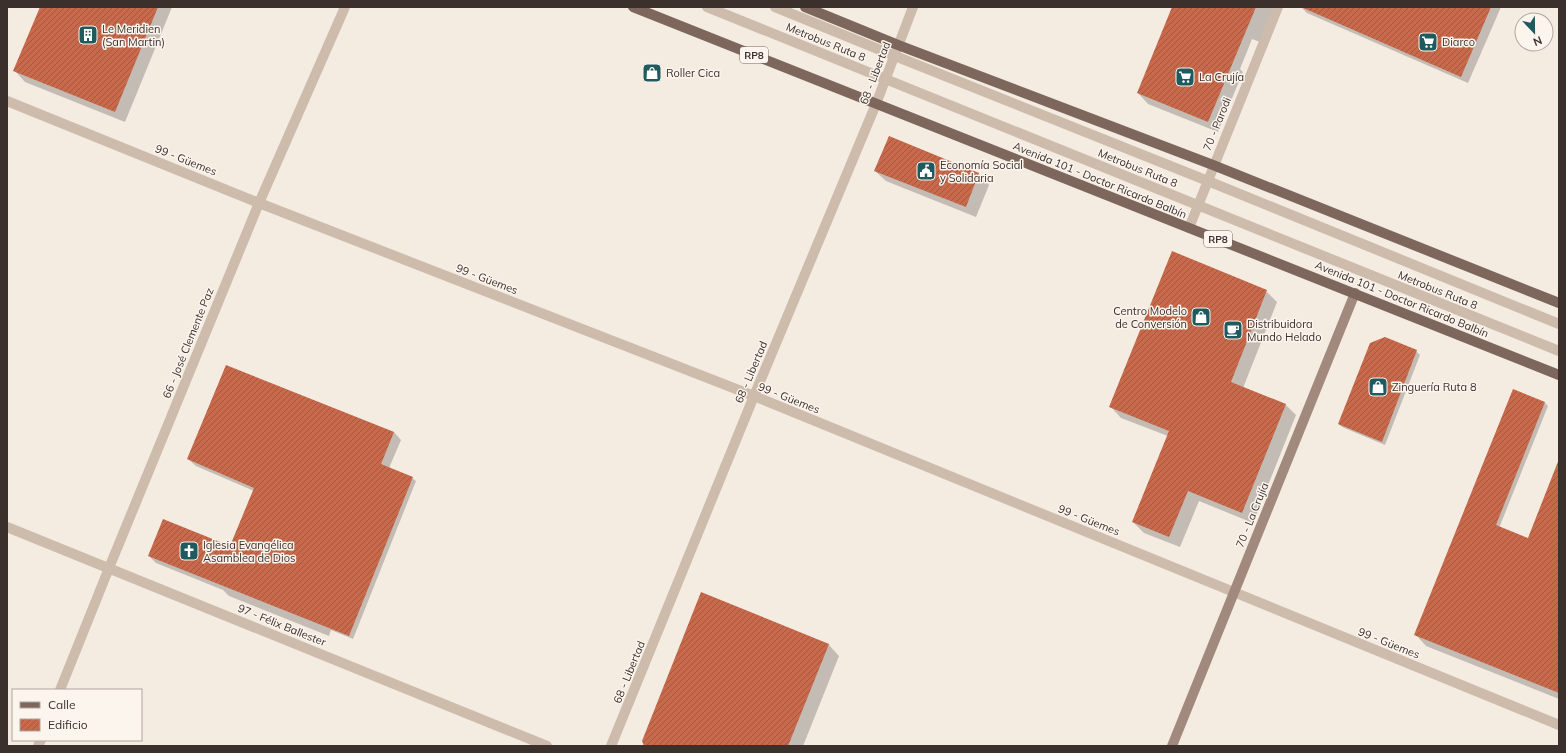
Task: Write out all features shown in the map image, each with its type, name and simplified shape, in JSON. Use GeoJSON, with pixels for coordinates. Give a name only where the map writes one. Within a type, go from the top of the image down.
{"type":"FeatureCollection","features":[{"type":"Feature","properties":{"kind":"main road","name":"Avenida 101 - Doctor Ricardo Balbín"},"geometry":{"type":"LineString","coordinates":[[633,7],[1559,375]]}},
{"type":"Feature","properties":{"kind":"main road"},"geometry":{"type":"LineString","coordinates":[[805,7],[898,45],[1213,166],[1559,303]]}},
{"type":"Feature","properties":{"kind":"street","name":"66 - José Clemente Paz"},"geometry":{"type":"LineString","coordinates":[[60,689],[259,203],[345,7]]}},
{"type":"Feature","properties":{"kind":"street","name":"Metrobus Ruta 8"},"geometry":{"type":"LineString","coordinates":[[707,7],[1559,351]]}},
{"type":"Feature","properties":{"kind":"street","name":"Metrobus Ruta 8"},"geometry":{"type":"LineString","coordinates":[[775,7],[1559,324]]}},
{"type":"Feature","properties":{"kind":"street","name":"68 - Libertad"},"geometry":{"type":"LineString","coordinates":[[611,746],[754,396],[876,104],[913,7]]}},
{"type":"Feature","properties":{"kind":"street","name":"70 - Parodi"},"geometry":{"type":"LineString","coordinates":[[1189,228],[1278,7]]}},
{"type":"Feature","properties":{"kind":"street","name":"99 - Güemes"},"geometry":{"type":"LineString","coordinates":[[7,101],[259,203],[754,396],[1559,725]]}},
{"type":"Feature","properties":{"kind":"street","name":"70 - La Crujía"},"geometry":{"type":"LineString","coordinates":[[1172,746],[1355,293]]}},
{"type":"Feature","properties":{"kind":"street","name":"97 - Félix Ballester"},"geometry":{"type":"LineString","coordinates":[[7,527],[547,746]]}},
{"type":"Feature","properties":{"kind":"building","name":"Le Meridien (San Martin)"},"geometry":{"type":"Polygon","coordinates":[[[40,7],[158,7],[115,112],[13,71],[40,7]]]}},
{"type":"Feature","properties":{"kind":"building","name":"La Crujía"},"geometry":{"type":"Polygon","coordinates":[[[1172,7],[1256,7],[1208,122],[1137,93],[1172,7]]]}},
{"type":"Feature","properties":{"kind":"building","name":"Diarco"},"geometry":{"type":"Polygon","coordinates":[[[1301,7],[1491,7],[1461,77],[1301,7]]]}},
{"type":"Feature","properties":{"kind":"building"},"geometry":{"type":"Polygon","coordinates":[[[889,136],[979,173],[966,207],[874,171],[889,136]]]}},
{"type":"Feature","properties":{"kind":"building"},"geometry":{"type":"Polygon","coordinates":[[[1172,251],[1267,290],[1231,382],[1286,404],[1242,513],[1188,491],[1169,537],[1132,522],[1169,431],[1109,407],[1172,251]]]}},
{"type":"Feature","properties":{"kind":"building","name":"Zinguería Ruta 8"},"geometry":{"type":"Polygon","coordinates":[[[1385,337],[1417,350],[1382,442],[1338,424],[1370,343],[1385,337]]]}},
{"type":"Feature","properties":{"kind":"building"},"geometry":{"type":"Polygon","coordinates":[[[226,365],[394,432],[381,464],[413,477],[349,636],[148,556],[163,519],[230,546],[254,488],[187,459],[226,365]]]}},
{"type":"Feature","properties":{"kind":"building"},"geometry":{"type":"Polygon","coordinates":[[[1513,389],[1545,402],[1496,525],[1528,538],[1559,459],[1559,693],[1414,635],[1513,389]]]}},
{"type":"Feature","properties":{"kind":"building"},"geometry":{"type":"Polygon","coordinates":[[[701,592],[829,644],[788,746],[644,746],[642,741],[701,592]]]}},
{"type":"Feature","properties":{"kind":"place","name":"Le Meridien (San Martin)"},"geometry":{"type":"Point","coordinates":[88,35]}},
{"type":"Feature","properties":{"kind":"place","name":"Diarco"},"geometry":{"type":"Point","coordinates":[1428,42]}},
{"type":"Feature","properties":{"kind":"place","name":"Roller Cica"},"geometry":{"type":"Point","coordinates":[652,73]}},
{"type":"Feature","properties":{"kind":"place","name":"La Crujía"},"geometry":{"type":"Point","coordinates":[1185,77]}},
{"type":"Feature","properties":{"kind":"place","name":"Economía Social y Solidaria"},"geometry":{"type":"Point","coordinates":[926,171]}},
{"type":"Feature","properties":{"kind":"place","name":"Centro Modelo de Conversión"},"geometry":{"type":"Point","coordinates":[1201,317]}},
{"type":"Feature","properties":{"kind":"place","name":"Distribuidora Mundo Helado"},"geometry":{"type":"Point","coordinates":[1233,330]}},
{"type":"Feature","properties":{"kind":"place","name":"Zinguería Ruta 8"},"geometry":{"type":"Point","coordinates":[1378,387]}},
{"type":"Feature","properties":{"kind":"place","name":"Iglesia Evangélica Asamblea de Dios"},"geometry":{"type":"Point","coordinates":[189,551]}}]}
